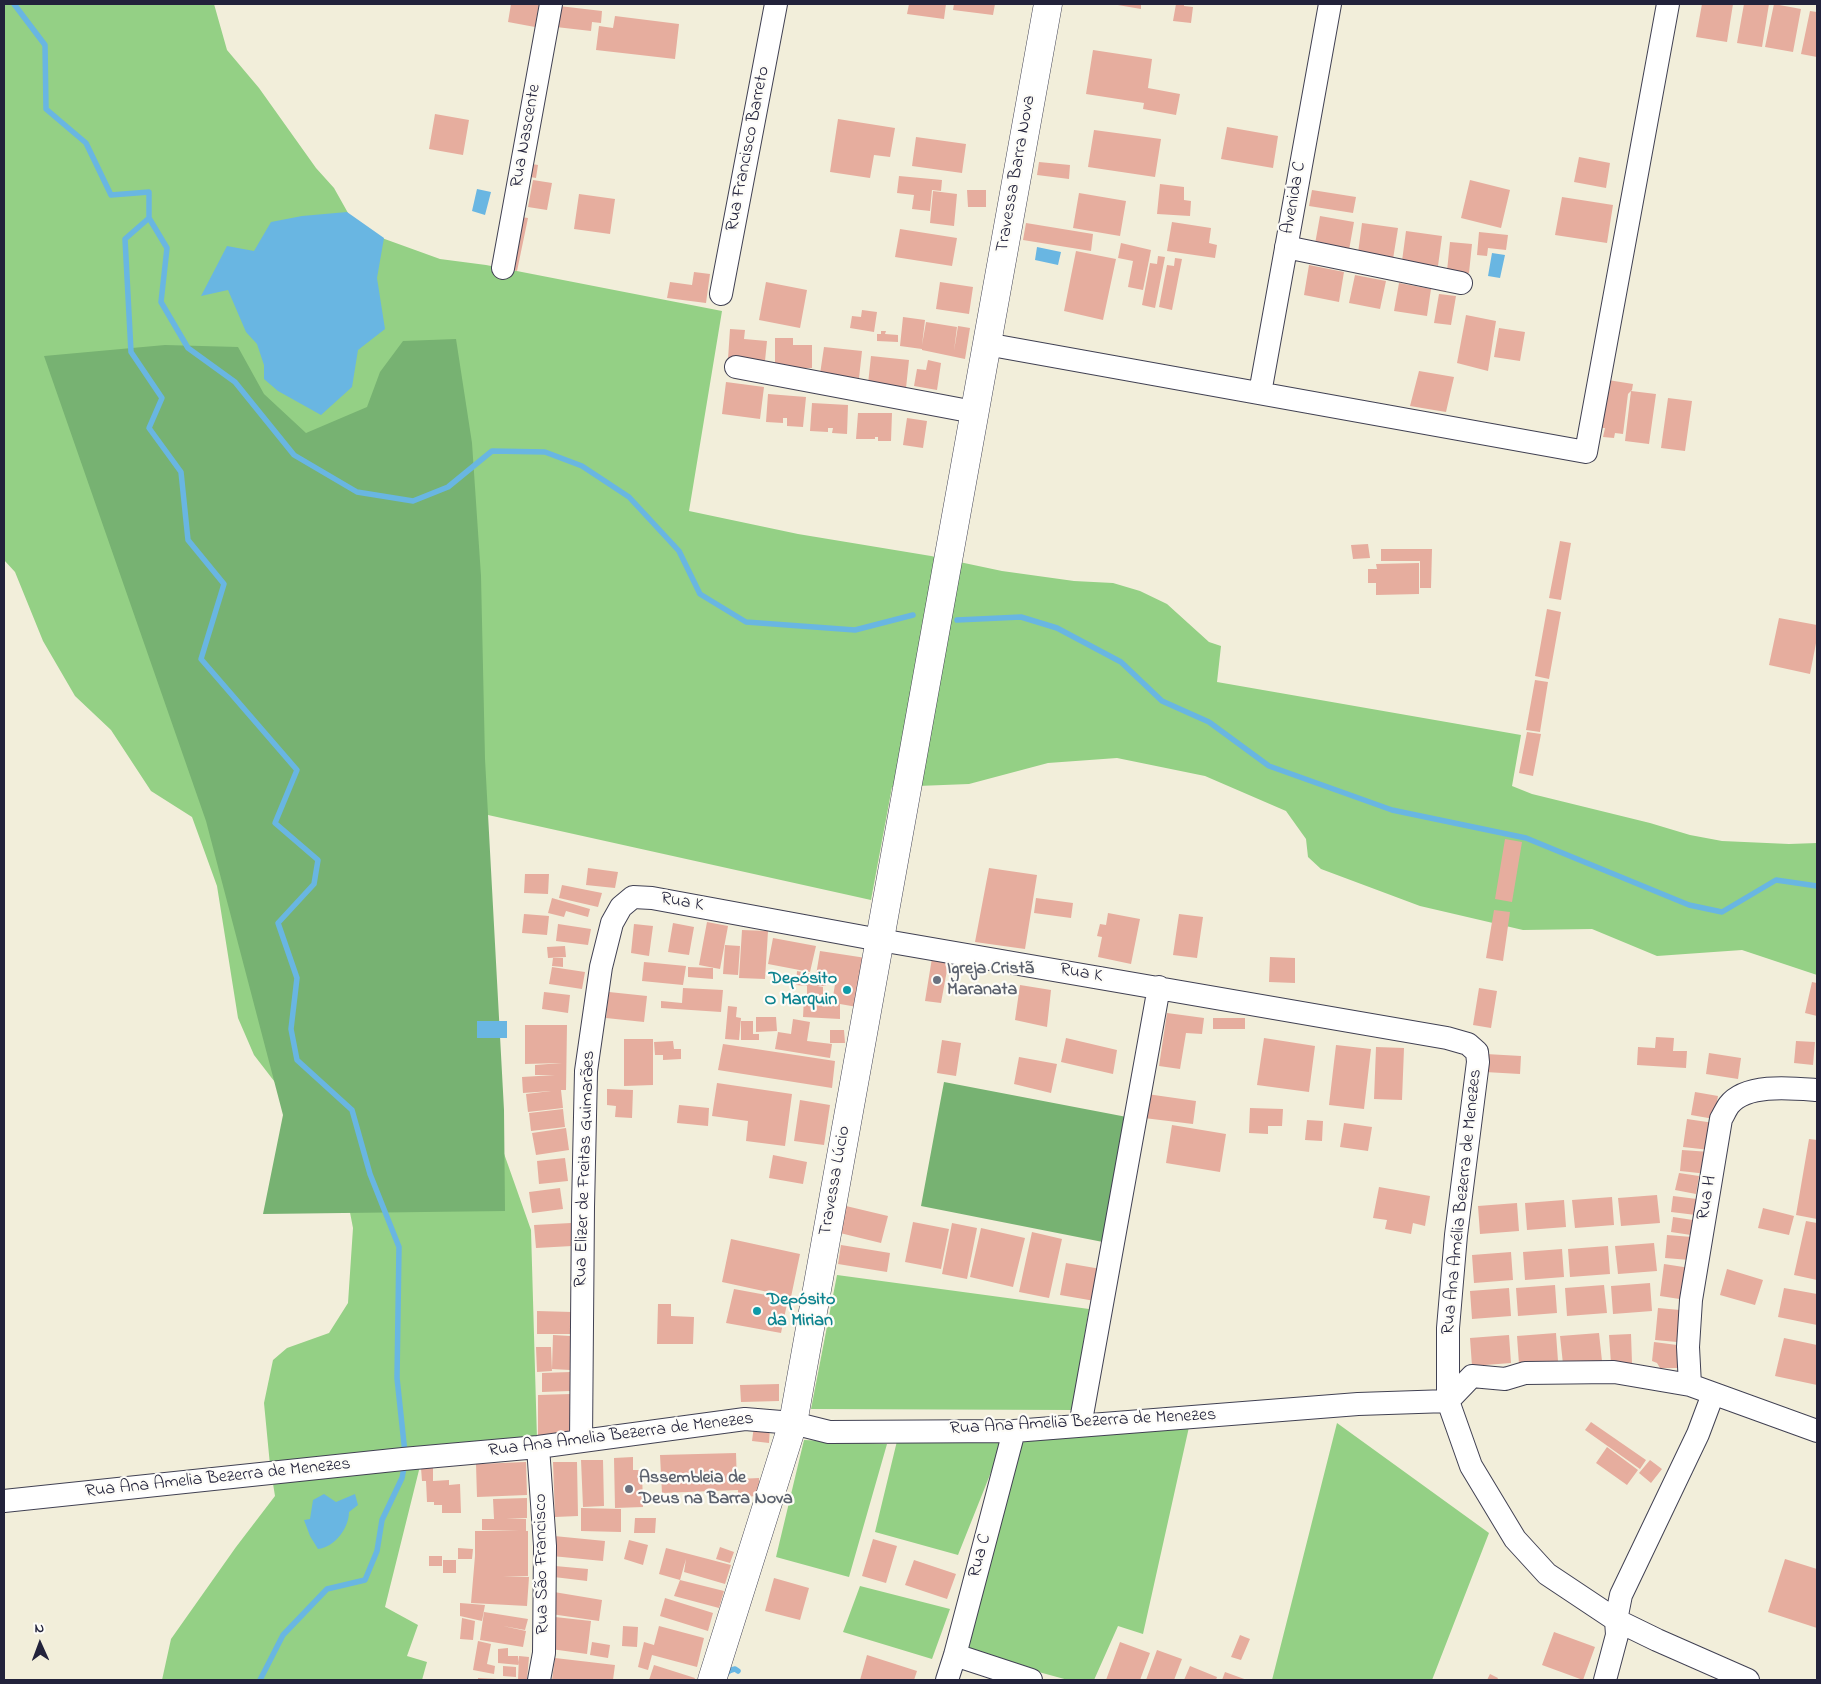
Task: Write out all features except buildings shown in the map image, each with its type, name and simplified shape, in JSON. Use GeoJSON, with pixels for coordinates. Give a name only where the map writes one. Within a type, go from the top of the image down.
{"type":"FeatureCollection","features":[{"type":"Feature","properties":{"kind":"street","name":"Rua Nascente"},"geometry":{"type":"LineString","coordinates":[[503,268],[551,4]]}},
{"type":"Feature","properties":{"kind":"street","name":"Rua Francisco Barreto"},"geometry":{"type":"LineString","coordinates":[[721,294],[776,4]]}},
{"type":"Feature","properties":{"kind":"street","name":"Travessa Barra Nova"},"geometry":{"type":"LineString","coordinates":[[974,412],[1048,4]]}},
{"type":"Feature","properties":{"kind":"street","name":"Avenida C"},"geometry":{"type":"LineString","coordinates":[[1260,393],[1330,4]]}},
{"type":"Feature","properties":{"kind":"street"},"geometry":{"type":"LineString","coordinates":[[986,344],[1586,452],[1668,4]]}},
{"type":"Feature","properties":{"kind":"street"},"geometry":{"type":"LineString","coordinates":[[1286,248],[1460,283]]}},
{"type":"Feature","properties":{"kind":"street"},"geometry":{"type":"LineString","coordinates":[[736,367],[974,412]]}},
{"type":"Feature","properties":{"kind":"street","name":"Travessa Lúcio"},"geometry":{"type":"LineString","coordinates":[[712,1680],[792,1423],[974,412]]}},
{"type":"Feature","properties":{"kind":"street","name":"Rua Elizer de Freitas Guimarães"},"geometry":{"type":"LineString","coordinates":[[581,1441],[586,1071],[600,968],[612,923],[621,906],[632,897],[652,898]]}},
{"type":"Feature","properties":{"kind":"street","name":"Rua K"},"geometry":{"type":"LineString","coordinates":[[652,898],[880,940],[1448,1038],[1468,1044],[1477,1052]]}},
{"type":"Feature","properties":{"kind":"street"},"geometry":{"type":"LineString","coordinates":[[1080,1426],[1159,987]]}},
{"type":"Feature","properties":{"kind":"street","name":"Rua Ana Amélia Bezerra de Menezes"},"geometry":{"type":"LineString","coordinates":[[1477,1052],[1478,1062],[1456,1234],[1448,1328],[1448,1401],[1471,1466],[1515,1539],[1547,1574],[1616,1620],[1748,1680]]}},
{"type":"Feature","properties":{"kind":"street","name":"Rua H"},"geometry":{"type":"LineString","coordinates":[[1690,1385],[1688,1348],[1691,1300],[1721,1119],[1729,1104],[1747,1092],[1785,1087],[1817,1090]]}},
{"type":"Feature","properties":{"kind":"street"},"geometry":{"type":"LineString","coordinates":[[1448,1401],[1472,1376],[1505,1379],[1525,1373],[1614,1372],[1690,1385],[1817,1431]]}},
{"type":"Feature","properties":{"kind":"street"},"geometry":{"type":"LineString","coordinates":[[1604,1680],[1617,1634],[1616,1620],[1621,1595],[1698,1434],[1713,1394]]}},
{"type":"Feature","properties":{"kind":"street","name":"Rua Ana Amelia Bezerra de Menezes"},"geometry":{"type":"LineString","coordinates":[[4,1501],[403,1459],[538,1447],[745,1419],[792,1423],[829,1432],[1014,1431],[1358,1404],[1448,1401]]}},
{"type":"Feature","properties":{"kind":"street","name":"Rua C"},"geometry":{"type":"LineString","coordinates":[[947,1680],[1014,1431]]}},
{"type":"Feature","properties":{"kind":"street","name":"Rua São Francisco"},"geometry":{"type":"LineString","coordinates":[[538,1447],[546,1546],[544,1653],[539,1680]]}},
{"type":"Feature","properties":{"kind":"street"},"geometry":{"type":"LineString","coordinates":[[955,1655],[1031,1680]]}},
{"type":"Feature","properties":{"kind":"green space"},"geometry":{"type":"Polygon","coordinates":[[[4,4],[214,4],[227,50],[259,88],[316,168],[334,188],[357,229],[440,259],[486,265],[722,311],[689,511],[798,534],[931,556],[1002,571],[1074,581],[1113,583],[1140,591],[1167,604],[1209,642],[1221,646],[1217,682],[1521,735],[1512,786],[1532,794],[1650,823],[1690,835],[1722,841],[1789,844],[1817,843],[1817,975],[1742,950],[1657,956],[1592,929],[1523,930],[1420,906],[1321,869],[1308,857],[1306,839],[1286,811],[1205,776],[1117,758],[1048,763],[969,784],[892,787],[871,900],[443,805],[478,1080],[531,1230],[537,1440],[423,1454],[385,1607],[418,1625],[407,1656],[427,1662],[422,1680],[162,1680],[171,1639],[236,1547],[275,1496],[264,1403],[273,1360],[287,1348],[329,1333],[348,1303],[353,1228],[348,1202],[311,1129],[254,1055],[238,1018],[217,886],[192,817],[151,791],[111,730],[75,696],[43,641],[15,572],[4,560],[4,4]]]}},
{"type":"Feature","properties":{"kind":"green space"},"geometry":{"type":"Polygon","coordinates":[[[456,339],[472,443],[481,576],[485,759],[504,1110],[505,1211],[263,1214],[283,1115],[206,821],[44,356],[165,345],[238,347],[264,394],[306,433],[367,407],[380,372],[403,341],[456,339]]]}},
{"type":"Feature","properties":{"kind":"green space"},"geometry":{"type":"Polygon","coordinates":[[[944,1082],[1132,1118],[1113,1244],[921,1206],[944,1082]]]}},
{"type":"Feature","properties":{"kind":"green space"},"geometry":{"type":"Polygon","coordinates":[[[837,1275],[1089,1309],[1072,1410],[811,1409],[837,1275]]]}},
{"type":"Feature","properties":{"kind":"green space"},"geometry":{"type":"Polygon","coordinates":[[[1337,1423],[1489,1533],[1432,1680],[1272,1680],[1337,1423]]]}},
{"type":"Feature","properties":{"kind":"green space"},"geometry":{"type":"Polygon","coordinates":[[[1189,1427],[1143,1634],[1118,1626],[1094,1680],[1068,1680],[962,1651],[1019,1439],[1189,1427]]]}},
{"type":"Feature","properties":{"kind":"green space"},"geometry":{"type":"Polygon","coordinates":[[[1005,1437],[958,1555],[875,1532],[897,1441],[1005,1437]]]}},
{"type":"Feature","properties":{"kind":"green space"},"geometry":{"type":"Polygon","coordinates":[[[804,1440],[887,1444],[849,1577],[776,1557],[804,1440]]]}},
{"type":"Feature","properties":{"kind":"green space"},"geometry":{"type":"Polygon","coordinates":[[[860,1586],[950,1609],[932,1659],[843,1632],[860,1586]]]}},
{"type":"Feature","properties":{"kind":"water"},"geometry":{"type":"Polygon","coordinates":[[[477,189],[491,192],[485,215],[472,211],[477,189]]]}},
{"type":"Feature","properties":{"kind":"water"},"geometry":{"type":"Polygon","coordinates":[[[347,212],[384,238],[377,278],[385,329],[358,350],[352,387],[321,415],[278,391],[264,379],[264,365],[257,344],[246,332],[228,290],[201,296],[227,246],[254,251],[271,222],[302,216],[347,212]]]}},
{"type":"Feature","properties":{"kind":"water"},"geometry":{"type":"Polygon","coordinates":[[[1037,247],[1061,252],[1058,265],[1035,260],[1037,247]]]}},
{"type":"Feature","properties":{"kind":"water"},"geometry":{"type":"Polygon","coordinates":[[[1492,253],[1505,255],[1500,278],[1488,276],[1492,253]]]}},
{"type":"Feature","properties":{"kind":"water"},"geometry":{"type":"Polygon","coordinates":[[[477,1021],[507,1021],[507,1038],[477,1038],[477,1021]]]}},
{"type":"Feature","properties":{"kind":"water"},"geometry":{"type":"Polygon","coordinates":[[[324,1494],[336,1502],[355,1494],[358,1505],[349,1512],[347,1524],[340,1536],[330,1545],[318,1549],[310,1536],[304,1520],[310,1519],[313,1500],[324,1494]]]}},
{"type":"Feature","properties":{"kind":"waterway"},"geometry":{"type":"LineString","coordinates":[[14,4],[45,45],[46,109],[86,143],[111,195],[149,192],[149,218],[125,239],[131,352],[162,398],[149,428],[181,472],[188,540],[224,584],[201,659],[297,770],[275,823],[318,860],[314,884],[278,923],[297,978],[291,1029],[297,1060],[352,1110],[370,1174],[399,1247],[397,1378],[405,1453]]}},
{"type":"Feature","properties":{"kind":"waterway"},"geometry":{"type":"LineString","coordinates":[[149,218],[167,248],[161,302],[188,348],[235,382],[294,455],[357,492],[413,501],[448,487],[492,451],[545,452],[582,466],[629,497],[679,551],[700,594],[746,622],[855,630],[913,615]]}},
{"type":"Feature","properties":{"kind":"waterway"},"geometry":{"type":"LineString","coordinates":[[957,620],[1021,617],[1057,628],[1121,662],[1162,701],[1209,722],[1269,766],[1392,810],[1526,838],[1689,905],[1722,912],[1776,880],[1817,886]]}},
{"type":"Feature","properties":{"kind":"waterway"},"geometry":{"type":"LineString","coordinates":[[260,1680],[283,1635],[327,1589],[365,1580],[377,1551],[382,1520],[402,1478],[405,1463]]}},
{"type":"Feature","properties":{"kind":"waterway"},"geometry":{"type":"LineString","coordinates":[[725,1676],[732,1670],[738,1671]]}},
{"type":"Feature","properties":{"kind":"place","name":"Igreja Cristã Maranata"},"geometry":{"type":"Point","coordinates":[937,980]}},
{"type":"Feature","properties":{"kind":"place","name":"Depósito O Marquin"},"geometry":{"type":"Point","coordinates":[847,990]}},
{"type":"Feature","properties":{"kind":"place","name":"Depósito da Mirian"},"geometry":{"type":"Point","coordinates":[757,1311]}},
{"type":"Feature","properties":{"kind":"place","name":"Assembleia de Deus na Barra Nova"},"geometry":{"type":"Point","coordinates":[629,1489]}}]}
